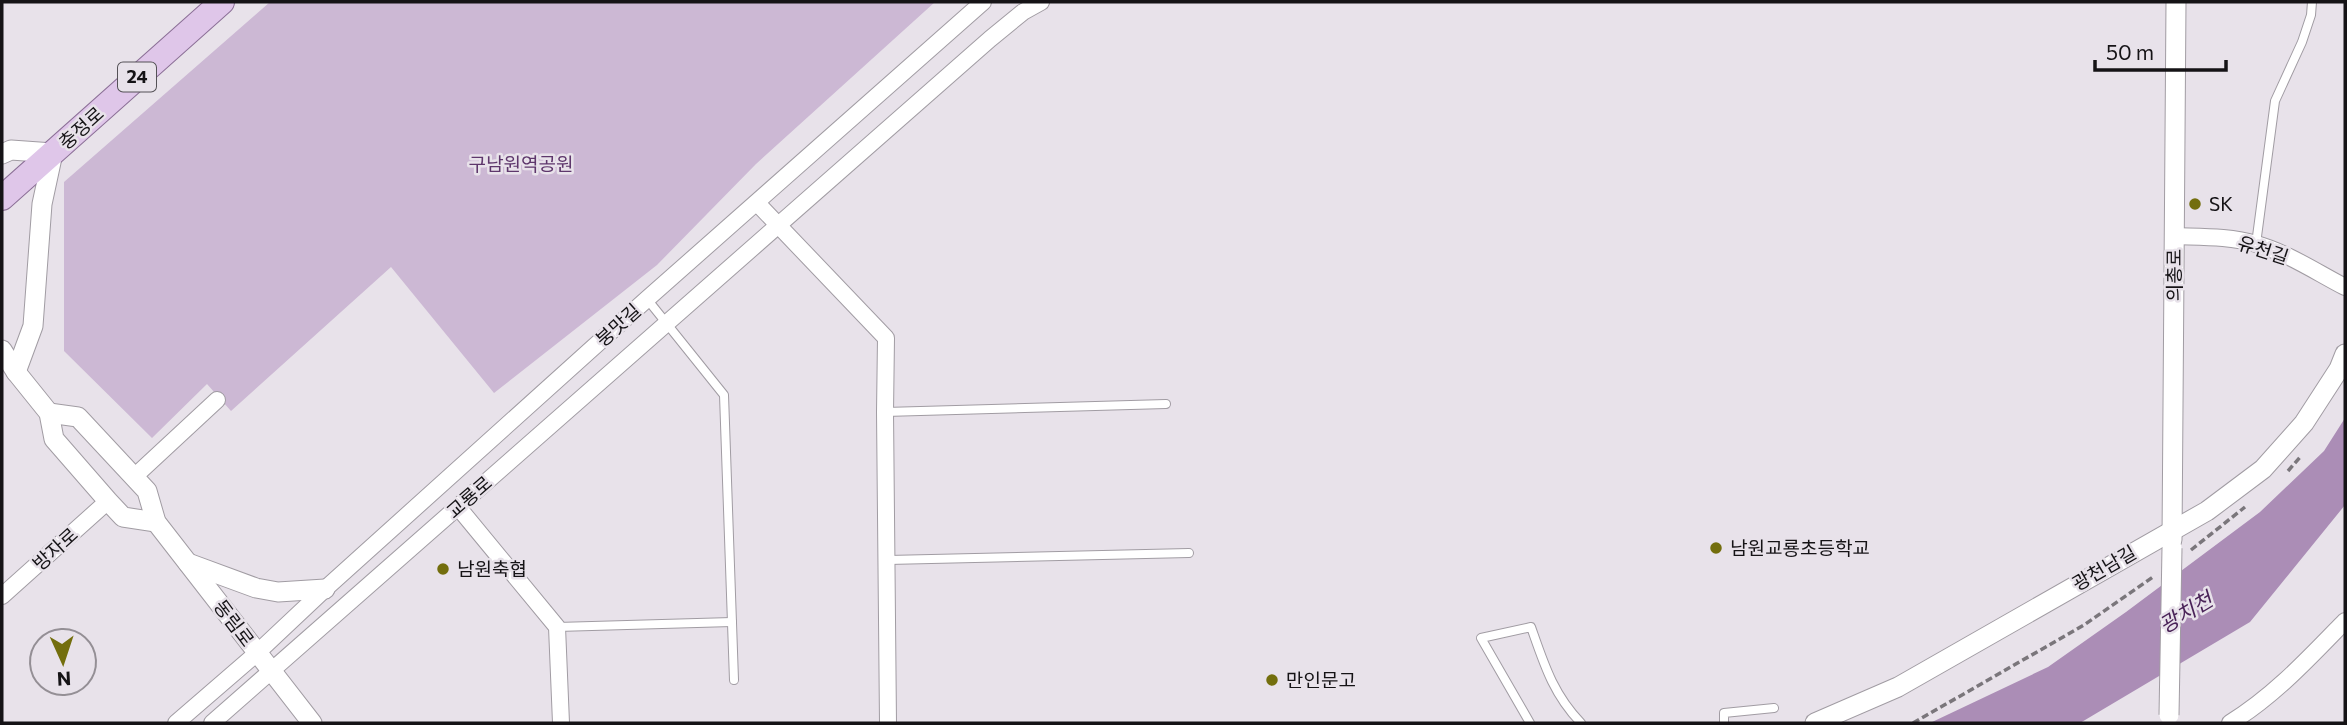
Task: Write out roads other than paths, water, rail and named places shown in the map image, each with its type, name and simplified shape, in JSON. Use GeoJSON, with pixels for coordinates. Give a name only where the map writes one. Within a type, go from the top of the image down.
{"type":"FeatureCollection","features":[{"type":"Feature","properties":{"kind":"main road","name":"충정로"},"geometry":{"type":"LineString","coordinates":[[2,198],[222,2]]}},
{"type":"Feature","properties":{"kind":"street","name":"붕맛길"},"geometry":{"type":"LineString","coordinates":[[176,723],[257,653],[647,299],[983,2]]}},
{"type":"Feature","properties":{"kind":"street","name":"붕맛길"},"geometry":{"type":"LineString","coordinates":[[667,323],[990,39],[1023,12],[1041,2]]}},
{"type":"Feature","properties":{"kind":"street","name":"의총로"},"geometry":{"type":"LineString","coordinates":[[2170,719],[2175,544],[2176,2]]}},
{"type":"Feature","properties":{"kind":"street"},"geometry":{"type":"LineString","coordinates":[[2,154],[11,150],[53,153],[42,204],[33,326],[9,368]]}},
{"type":"Feature","properties":{"kind":"street"},"geometry":{"type":"LineString","coordinates":[[757,203],[886,338],[888,723]]}},
{"type":"Feature","properties":{"kind":"street","name":"유천길"},"geometry":{"type":"LineString","coordinates":[[2174,236],[2256,244],[2285,255],[2345,287]]}},
{"type":"Feature","properties":{"kind":"street","name":"교룡로"},"geometry":{"type":"LineString","coordinates":[[212,723],[667,323]]}},
{"type":"Feature","properties":{"kind":"street"},"geometry":{"type":"LineString","coordinates":[[2,350],[9,368],[49,412],[54,439],[108,501],[123,517],[156,522]]}},
{"type":"Feature","properties":{"kind":"street","name":"광천남길"},"geometry":{"type":"LineString","coordinates":[[1815,723],[1898,687],[2175,544],[2207,511],[2263,469],[2304,423],[2345,355]]}},
{"type":"Feature","properties":{"kind":"street"},"geometry":{"type":"LineString","coordinates":[[134,477],[217,400]]}},
{"type":"Feature","properties":{"kind":"street","name":"동림로"},"geometry":{"type":"LineString","coordinates":[[49,412],[78,417],[147,491],[156,522],[312,723]]}},
{"type":"Feature","properties":{"kind":"street","name":"방자로"},"geometry":{"type":"LineString","coordinates":[[2,596],[108,501]]}},
{"type":"Feature","properties":{"kind":"street"},"geometry":{"type":"LineString","coordinates":[[458,507],[557,627],[561,723]]}},
{"type":"Feature","properties":{"kind":"street"},"geometry":{"type":"LineString","coordinates":[[188,563],[256,588],[278,592],[325,589]]}},
{"type":"Feature","properties":{"kind":"street"},"geometry":{"type":"LineString","coordinates":[[2230,723],[2284,683],[2345,621]]}},
{"type":"Feature","properties":{"kind":"lane"},"geometry":{"type":"LineString","coordinates":[[2256,244],[2275,101],[2302,42],[2311,15],[2312,2]]}},
{"type":"Feature","properties":{"kind":"lane"},"geometry":{"type":"LineString","coordinates":[[647,299],[724,395],[734,680]]}},
{"type":"Feature","properties":{"kind":"lane"},"geometry":{"type":"LineString","coordinates":[[885,412],[1166,404]]}},
{"type":"Feature","properties":{"kind":"lane"},"geometry":{"type":"LineString","coordinates":[[888,560],[1189,553]]}},
{"type":"Feature","properties":{"kind":"lane"},"geometry":{"type":"LineString","coordinates":[[557,627],[732,622]]}},
{"type":"Feature","properties":{"kind":"lane"},"geometry":{"type":"LineString","coordinates":[[1530,723],[1481,638],[1531,627],[1550,682],[1570,712],[1581,723]]}},
{"type":"Feature","properties":{"kind":"lane"},"geometry":{"type":"LineString","coordinates":[[1724,723],[1724,713],[1774,708]]}},
{"type":"Feature","properties":{"kind":"water","name":"광치천"},"geometry":{"type":"Polygon","coordinates":[[[2345,418],[2345,505],[2250,622],[2080,723],[1930,723],[2048,667],[2126,612],[2260,512],[2324,451],[2345,418]]]}},
{"type":"Feature","properties":{"kind":"place","name":"SK"},"geometry":{"type":"Point","coordinates":[2195,204]}},
{"type":"Feature","properties":{"kind":"place","name":"남원교룡초등학교"},"geometry":{"type":"Point","coordinates":[1716,548]}},
{"type":"Feature","properties":{"kind":"place","name":"남원축협"},"geometry":{"type":"Point","coordinates":[443,569]}},
{"type":"Feature","properties":{"kind":"place","name":"만인문고"},"geometry":{"type":"Point","coordinates":[1272,680]}},
{"type":"Feature","properties":{"kind":"park label","name":"구남원역공원"},"geometry":{"type":"Point","coordinates":[521,164]}}]}
